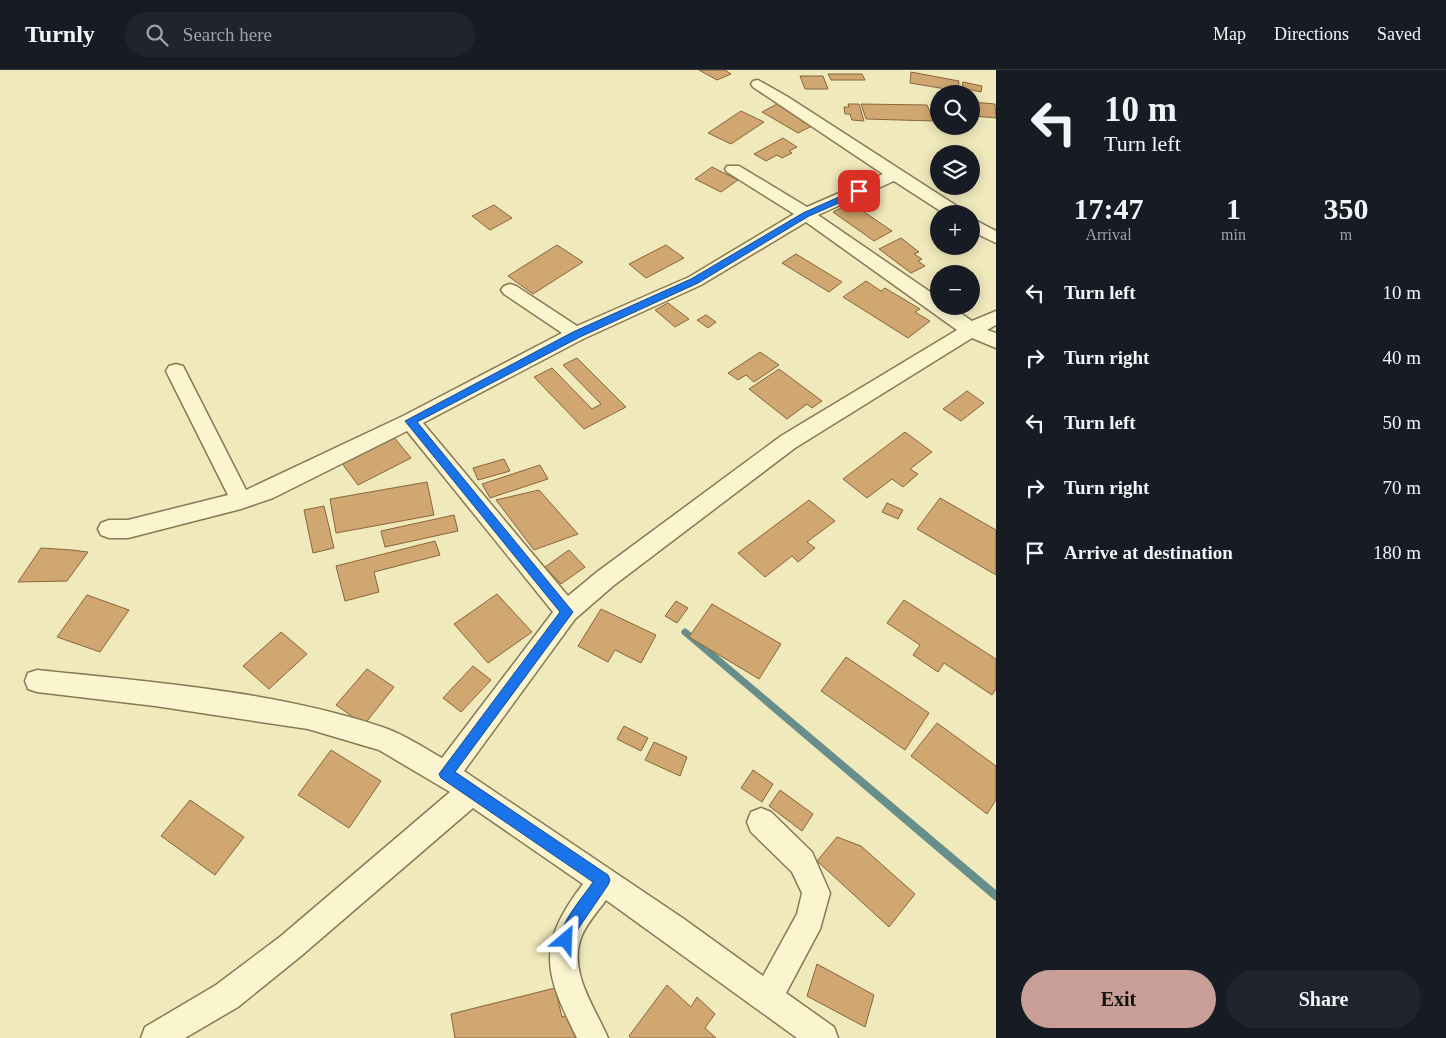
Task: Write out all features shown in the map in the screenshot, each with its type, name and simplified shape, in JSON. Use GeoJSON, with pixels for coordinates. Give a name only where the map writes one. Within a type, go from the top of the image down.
{"type":"FeatureCollection","features":[{"type":"Feature","properties":{"kind":"street"},"geometry":{"type":"LineString","coordinates":[[758,84],[836,132],[894,175],[942,205]]}},
{"type":"Feature","properties":{"kind":"street"},"geometry":{"type":"LineString","coordinates":[[733,169],[806,214],[971,330],[996,341]]}},
{"type":"Feature","properties":{"kind":"street"},"geometry":{"type":"LineString","coordinates":[[109,529],[128,529],[265,492],[410,421],[576,334],[695,281],[806,214],[894,175]]}},
{"type":"Feature","properties":{"kind":"street"},"geometry":{"type":"LineString","coordinates":[[980,228],[996,238]]}},
{"type":"Feature","properties":{"kind":"street"},"geometry":{"type":"LineString","coordinates":[[510,290],[576,334]]}},
{"type":"Feature","properties":{"kind":"street"},"geometry":{"type":"LineString","coordinates":[[446,774],[567,612],[605,579],[788,442],[971,330],[996,317]]}},
{"type":"Feature","properties":{"kind":"street"},"geometry":{"type":"LineString","coordinates":[[176,371],[241,500]]}},
{"type":"Feature","properties":{"kind":"street"},"geometry":{"type":"LineString","coordinates":[[410,421],[567,612]]}},
{"type":"Feature","properties":{"kind":"street"},"geometry":{"type":"LineString","coordinates":[[37,681],[155,694],[308,717],[385,740],[446,774],[603,880],[768,996],[823,1038]]}},
{"type":"Feature","properties":{"kind":"street"},"geometry":{"type":"LineString","coordinates":[[156,1038],[228,996],[284,951],[472,791]]}},
{"type":"Feature","properties":{"kind":"street"},"geometry":{"type":"LineString","coordinates":[[762,822],[802,862],[816,893],[810,919],[768,996]]}},
{"type":"Feature","properties":{"kind":"street"},"geometry":{"type":"LineString","coordinates":[[594,1038],[565,978],[563,952],[570,929],[603,880]]}},
{"type":"Feature","properties":{"kind":"building"},"geometry":{"type":"Polygon","coordinates":[[[699,70],[725,70],[731,74],[717,80],[699,70]]]}},
{"type":"Feature","properties":{"kind":"building"},"geometry":{"type":"Polygon","coordinates":[[[911,72],[959,81],[959,85],[930,86],[910,83],[911,72]]]}},
{"type":"Feature","properties":{"kind":"building"},"geometry":{"type":"Polygon","coordinates":[[[828,74],[862,74],[865,80],[831,80],[828,74]]]}},
{"type":"Feature","properties":{"kind":"building"},"geometry":{"type":"Polygon","coordinates":[[[800,76],[823,76],[828,89],[805,89],[800,76]]]}},
{"type":"Feature","properties":{"kind":"building"},"geometry":{"type":"Polygon","coordinates":[[[963,82],[977,85],[962,85],[963,82]]]}},
{"type":"Feature","properties":{"kind":"building"},"geometry":{"type":"Polygon","coordinates":[[[980,103],[995,104],[996,118],[980,116],[980,103]]]}},
{"type":"Feature","properties":{"kind":"building"},"geometry":{"type":"Polygon","coordinates":[[[777,104],[814,125],[798,133],[762,112],[777,104]]]}},
{"type":"Feature","properties":{"kind":"building"},"geometry":{"type":"Polygon","coordinates":[[[848,104],[859,104],[864,121],[852,120],[850,114],[845,114],[844,107],[849,107],[848,104]]]}},
{"type":"Feature","properties":{"kind":"building"},"geometry":{"type":"Polygon","coordinates":[[[861,104],[927,105],[930,112],[930,121],[866,119],[861,104]]]}},
{"type":"Feature","properties":{"kind":"building"},"geometry":{"type":"Polygon","coordinates":[[[741,111],[764,122],[731,144],[708,133],[741,111]]]}},
{"type":"Feature","properties":{"kind":"building"},"geometry":{"type":"Polygon","coordinates":[[[783,138],[797,147],[789,151],[792,153],[782,158],[777,155],[766,161],[754,154],[783,138]]]}},
{"type":"Feature","properties":{"kind":"building"},"geometry":{"type":"Polygon","coordinates":[[[712,167],[738,180],[721,192],[695,179],[712,167]]]}},
{"type":"Feature","properties":{"kind":"building"},"geometry":{"type":"Polygon","coordinates":[[[851,203],[892,231],[874,241],[833,212],[851,203]]]}},
{"type":"Feature","properties":{"kind":"building"},"geometry":{"type":"Polygon","coordinates":[[[494,205],[512,218],[490,230],[472,216],[494,205]]]}},
{"type":"Feature","properties":{"kind":"building"},"geometry":{"type":"Polygon","coordinates":[[[901,238],[919,252],[914,254],[922,259],[918,261],[925,266],[911,273],[879,249],[901,238]]]}},
{"type":"Feature","properties":{"kind":"building"},"geometry":{"type":"Polygon","coordinates":[[[557,245],[583,262],[533,294],[508,276],[557,245]]]}},
{"type":"Feature","properties":{"kind":"building"},"geometry":{"type":"Polygon","coordinates":[[[666,245],[684,258],[646,278],[629,264],[666,245]]]}},
{"type":"Feature","properties":{"kind":"building"},"geometry":{"type":"Polygon","coordinates":[[[796,254],[842,282],[829,292],[782,263],[796,254]]]}},
{"type":"Feature","properties":{"kind":"building"},"geometry":{"type":"Polygon","coordinates":[[[866,281],[881,291],[885,288],[920,309],[915,312],[930,321],[908,338],[843,297],[866,281]]]}},
{"type":"Feature","properties":{"kind":"building"},"geometry":{"type":"Polygon","coordinates":[[[668,303],[689,319],[675,327],[655,310],[668,303]]]}},
{"type":"Feature","properties":{"kind":"building"},"geometry":{"type":"Polygon","coordinates":[[[706,315],[716,322],[708,328],[697,320],[706,315]]]}},
{"type":"Feature","properties":{"kind":"building"},"geometry":{"type":"Polygon","coordinates":[[[760,352],[779,365],[754,382],[746,375],[738,380],[728,373],[760,352]]]}},
{"type":"Feature","properties":{"kind":"building"},"geometry":{"type":"Polygon","coordinates":[[[577,358],[626,407],[584,429],[534,377],[552,368],[592,409],[601,404],[563,365],[577,358]]]}},
{"type":"Feature","properties":{"kind":"building"},"geometry":{"type":"Polygon","coordinates":[[[779,369],[822,401],[812,408],[807,404],[787,419],[749,389],[779,369]]]}},
{"type":"Feature","properties":{"kind":"building"},"geometry":{"type":"Polygon","coordinates":[[[967,391],[984,403],[961,421],[943,409],[967,391]]]}},
{"type":"Feature","properties":{"kind":"building"},"geometry":{"type":"Polygon","coordinates":[[[905,432],[932,452],[910,469],[918,474],[903,487],[892,479],[867,498],[843,479],[905,432]]]}},
{"type":"Feature","properties":{"kind":"building"},"geometry":{"type":"Polygon","coordinates":[[[393,436],[411,458],[358,485],[341,462],[393,436]]]}},
{"type":"Feature","properties":{"kind":"building"},"geometry":{"type":"Polygon","coordinates":[[[504,459],[510,471],[478,480],[473,468],[504,459]]]}},
{"type":"Feature","properties":{"kind":"building"},"geometry":{"type":"Polygon","coordinates":[[[540,465],[548,479],[490,498],[482,484],[540,465]]]}},
{"type":"Feature","properties":{"kind":"building"},"geometry":{"type":"Polygon","coordinates":[[[427,482],[434,515],[336,533],[330,499],[427,482]]]}},
{"type":"Feature","properties":{"kind":"building"},"geometry":{"type":"Polygon","coordinates":[[[539,490],[578,534],[534,550],[496,500],[539,490]]]}},
{"type":"Feature","properties":{"kind":"building"},"geometry":{"type":"Polygon","coordinates":[[[940,498],[996,530],[996,575],[917,529],[940,498]]]}},
{"type":"Feature","properties":{"kind":"building"},"geometry":{"type":"Polygon","coordinates":[[[809,500],[835,521],[807,542],[815,548],[798,562],[792,556],[765,577],[738,553],[809,500]]]}},
{"type":"Feature","properties":{"kind":"building"},"geometry":{"type":"Polygon","coordinates":[[[887,503],[903,510],[898,519],[882,512],[887,503]]]}},
{"type":"Feature","properties":{"kind":"building"},"geometry":{"type":"Polygon","coordinates":[[[324,506],[334,548],[313,553],[304,510],[324,506]]]}},
{"type":"Feature","properties":{"kind":"building"},"geometry":{"type":"Polygon","coordinates":[[[454,515],[458,531],[385,547],[381,531],[454,515]]]}},
{"type":"Feature","properties":{"kind":"building"},"geometry":{"type":"Polygon","coordinates":[[[435,541],[440,555],[374,572],[379,592],[345,601],[336,566],[435,541]]]}},
{"type":"Feature","properties":{"kind":"building"},"geometry":{"type":"Polygon","coordinates":[[[41,548],[88,552],[67,581],[18,582],[41,548]]]}},
{"type":"Feature","properties":{"kind":"building"},"geometry":{"type":"Polygon","coordinates":[[[569,550],[585,567],[561,584],[545,567],[569,550]]]}},
{"type":"Feature","properties":{"kind":"building"},"geometry":{"type":"Polygon","coordinates":[[[497,594],[532,632],[488,663],[454,624],[497,594]]]}},
{"type":"Feature","properties":{"kind":"building"},"geometry":{"type":"Polygon","coordinates":[[[87,595],[129,610],[100,652],[57,637],[87,595]]]}},
{"type":"Feature","properties":{"kind":"building"},"geometry":{"type":"Polygon","coordinates":[[[904,600],[996,659],[996,689],[992,695],[944,663],[938,672],[913,655],[920,645],[887,623],[904,600]]]}},
{"type":"Feature","properties":{"kind":"building"},"geometry":{"type":"Polygon","coordinates":[[[676,601],[688,608],[677,623],[665,616],[676,601]]]}},
{"type":"Feature","properties":{"kind":"building"},"geometry":{"type":"Polygon","coordinates":[[[712,604],[781,644],[759,679],[689,637],[712,604]]]}},
{"type":"Feature","properties":{"kind":"building"},"geometry":{"type":"Polygon","coordinates":[[[601,609],[656,635],[641,663],[615,650],[608,662],[578,646],[601,609]]]}},
{"type":"Feature","properties":{"kind":"building"},"geometry":{"type":"Polygon","coordinates":[[[281,632],[307,654],[269,689],[243,666],[281,632]]]}},
{"type":"Feature","properties":{"kind":"building"},"geometry":{"type":"Polygon","coordinates":[[[846,657],[929,713],[905,750],[821,691],[846,657]]]}},
{"type":"Feature","properties":{"kind":"building"},"geometry":{"type":"Polygon","coordinates":[[[473,666],[491,680],[461,712],[443,698],[473,666]]]}},
{"type":"Feature","properties":{"kind":"building"},"geometry":{"type":"Polygon","coordinates":[[[367,669],[394,687],[364,725],[336,705],[367,669]]]}},
{"type":"Feature","properties":{"kind":"building"},"geometry":{"type":"Polygon","coordinates":[[[937,723],[996,766],[996,800],[987,814],[911,756],[937,723]]]}},
{"type":"Feature","properties":{"kind":"building"},"geometry":{"type":"Polygon","coordinates":[[[624,726],[648,738],[641,751],[617,739],[624,726]]]}},
{"type":"Feature","properties":{"kind":"building"},"geometry":{"type":"Polygon","coordinates":[[[654,742],[687,757],[680,776],[645,760],[654,742]]]}},
{"type":"Feature","properties":{"kind":"building"},"geometry":{"type":"Polygon","coordinates":[[[331,750],[381,781],[349,828],[298,795],[331,750]]]}},
{"type":"Feature","properties":{"kind":"building"},"geometry":{"type":"Polygon","coordinates":[[[753,770],[773,784],[762,802],[741,788],[753,770]]]}},
{"type":"Feature","properties":{"kind":"building"},"geometry":{"type":"Polygon","coordinates":[[[780,790],[813,814],[802,831],[769,806],[780,790]]]}},
{"type":"Feature","properties":{"kind":"building"},"geometry":{"type":"Polygon","coordinates":[[[190,800],[244,837],[215,875],[161,836],[190,800]]]}},
{"type":"Feature","properties":{"kind":"building"},"geometry":{"type":"Polygon","coordinates":[[[837,837],[861,846],[915,894],[889,927],[817,861],[837,837]]]}},
{"type":"Feature","properties":{"kind":"building"},"geometry":{"type":"Polygon","coordinates":[[[817,964],[874,995],[865,1027],[807,996],[817,964]]]}},
{"type":"Feature","properties":{"kind":"building"},"geometry":{"type":"Polygon","coordinates":[[[667,985],[691,1007],[697,997],[715,1014],[705,1028],[716,1038],[631,1038],[629,1036],[667,985]]]}},
{"type":"Feature","properties":{"kind":"building"},"geometry":{"type":"Polygon","coordinates":[[[555,988],[562,1017],[570,1014],[576,1038],[455,1038],[451,1014],[555,988]]]}},
{"type":"Feature","properties":{"kind":"waterway"},"geometry":{"type":"LineString","coordinates":[[685,632],[996,896]]}},
{"type":"Feature","properties":{"kind":"route"},"geometry":{"type":"LineString","coordinates":[[566,940],[570,929],[603,880],[446,774],[567,612],[410,421],[576,334],[695,281],[806,214],[859,191]]}}]}
